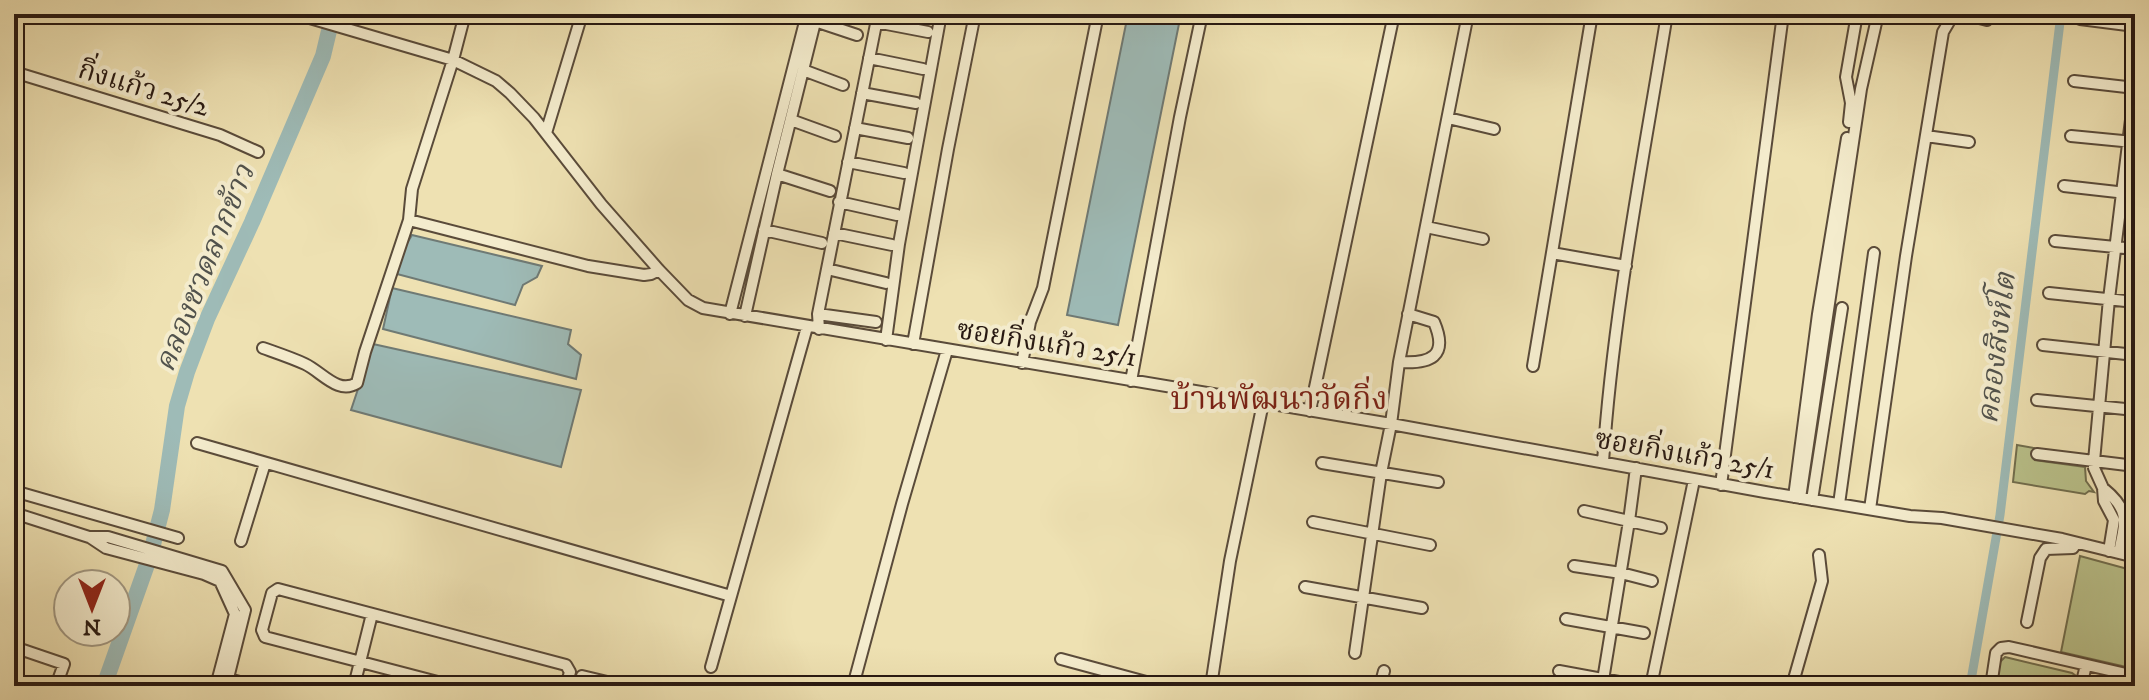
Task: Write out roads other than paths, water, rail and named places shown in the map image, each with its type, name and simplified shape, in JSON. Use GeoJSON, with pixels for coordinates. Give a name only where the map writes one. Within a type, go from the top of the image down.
{"type":"FeatureCollection","features":[{"type":"Feature","properties":{"kind":"street","name":"ซอยกิ่งแก้ว 25/1"},"geometry":{"type":"LineString","coordinates":[[296,14],[453,60],[496,81],[546,133],[601,204],[659,270],[688,300],[703,308],[1391,424],[1721,485],[1910,516],[1942,518],[2062,539],[2135,557]]}},
{"type":"Feature","properties":{"kind":"street"},"geometry":{"type":"LineString","coordinates":[[263,348],[308,366],[335,384],[345,387],[357,383],[409,220],[412,189],[465,14]]}},
{"type":"Feature","properties":{"kind":"street"},"geometry":{"type":"LineString","coordinates":[[546,133],[582,14]]}},
{"type":"Feature","properties":{"kind":"street"},"geometry":{"type":"LineString","coordinates":[[886,340],[899,244],[941,14]]}},
{"type":"Feature","properties":{"kind":"street"},"geometry":{"type":"LineString","coordinates":[[913,344],[975,14]]}},
{"type":"Feature","properties":{"kind":"street"},"geometry":{"type":"LineString","coordinates":[[1022,363],[1030,322],[1043,288],[1098,14]]}},
{"type":"Feature","properties":{"kind":"street"},"geometry":{"type":"LineString","coordinates":[[1131,381],[1202,14]]}},
{"type":"Feature","properties":{"kind":"street"},"geometry":{"type":"LineString","coordinates":[[1310,411],[1394,14]]}},
{"type":"Feature","properties":{"kind":"street"},"geometry":{"type":"LineString","coordinates":[[1355,653],[1399,362],[1468,14]]}},
{"type":"Feature","properties":{"kind":"street"},"geometry":{"type":"LineString","coordinates":[[1533,366],[1592,14]]}},
{"type":"Feature","properties":{"kind":"street"},"geometry":{"type":"LineString","coordinates":[[1603,462],[1606,407],[1626,266],[1667,14]]}},
{"type":"Feature","properties":{"kind":"street"},"geometry":{"type":"LineString","coordinates":[[1721,485],[1783,14]]}},
{"type":"Feature","properties":{"kind":"street"},"geometry":{"type":"LineString","coordinates":[[1802,498],[1818,314],[1851,113],[1846,77],[1857,14]]}},
{"type":"Feature","properties":{"kind":"street"},"geometry":{"type":"LineString","coordinates":[[1802,498],[1861,89],[1878,14]]}},
{"type":"Feature","properties":{"kind":"street"},"geometry":{"type":"LineString","coordinates":[[1870,509],[1943,32],[1953,15],[1987,20]]}},
{"type":"Feature","properties":{"kind":"street"},"geometry":{"type":"LineString","coordinates":[[813,16],[857,35]]}},
{"type":"Feature","properties":{"kind":"street"},"geometry":{"type":"LineString","coordinates":[[745,316],[813,16]]}},
{"type":"Feature","properties":{"kind":"street"},"geometry":{"type":"LineString","coordinates":[[730,314],[813,16]]}},
{"type":"Feature","properties":{"kind":"street"},"geometry":{"type":"LineString","coordinates":[[819,329],[818,314],[877,18],[928,32]]}},
{"type":"Feature","properties":{"kind":"street"},"geometry":{"type":"LineString","coordinates":[[2080,19],[2135,26]]}},
{"type":"Feature","properties":{"kind":"street"},"geometry":{"type":"LineString","coordinates":[[869,58],[923,69]]}},
{"type":"Feature","properties":{"kind":"street"},"geometry":{"type":"LineString","coordinates":[[803,70],[843,85]]}},
{"type":"Feature","properties":{"kind":"street","name":"กิ่งแก้ว 25/2"},"geometry":{"type":"LineString","coordinates":[[14,72],[220,135],[258,152]]}},
{"type":"Feature","properties":{"kind":"street"},"geometry":{"type":"LineString","coordinates":[[2074,81],[2135,87],[2132,142],[2115,247],[2094,461],[2103,488],[2115,498],[2124,513],[2114,552]]}},
{"type":"Feature","properties":{"kind":"street"},"geometry":{"type":"LineString","coordinates":[[862,93],[916,103]]}},
{"type":"Feature","properties":{"kind":"street"},"geometry":{"type":"LineString","coordinates":[[1448,118],[1494,129]]}},
{"type":"Feature","properties":{"kind":"street"},"geometry":{"type":"LineString","coordinates":[[791,120],[835,136]]}},
{"type":"Feature","properties":{"kind":"street"},"geometry":{"type":"LineString","coordinates":[[855,128],[908,138]]}},
{"type":"Feature","properties":{"kind":"street"},"geometry":{"type":"LineString","coordinates":[[1926,136],[1969,142]]}},
{"type":"Feature","properties":{"kind":"street"},"geometry":{"type":"LineString","coordinates":[[2071,136],[2132,142]]}},
{"type":"Feature","properties":{"kind":"street"},"geometry":{"type":"LineString","coordinates":[[848,162],[904,173]]}},
{"type":"Feature","properties":{"kind":"street"},"geometry":{"type":"LineString","coordinates":[[777,174],[830,191]]}},
{"type":"Feature","properties":{"kind":"street"},"geometry":{"type":"LineString","coordinates":[[2064,186],[2135,194]]}},
{"type":"Feature","properties":{"kind":"street"},"geometry":{"type":"LineString","coordinates":[[839,202],[897,215]]}},
{"type":"Feature","properties":{"kind":"street"},"geometry":{"type":"LineString","coordinates":[[409,220],[588,266],[644,275],[659,270]]}},
{"type":"Feature","properties":{"kind":"street"},"geometry":{"type":"LineString","coordinates":[[1426,227],[1483,239]]}},
{"type":"Feature","properties":{"kind":"street"},"geometry":{"type":"LineString","coordinates":[[764,230],[822,243]]}},
{"type":"Feature","properties":{"kind":"street"},"geometry":{"type":"LineString","coordinates":[[834,233],[892,245]]}},
{"type":"Feature","properties":{"kind":"street"},"geometry":{"type":"LineString","coordinates":[[2055,241],[2135,249]]}},
{"type":"Feature","properties":{"kind":"street"},"geometry":{"type":"LineString","coordinates":[[1552,253],[1626,266]]}},
{"type":"Feature","properties":{"kind":"street"},"geometry":{"type":"LineString","coordinates":[[1839,504],[1874,253]]}},
{"type":"Feature","properties":{"kind":"street"},"geometry":{"type":"LineString","coordinates":[[827,269],[886,283]]}},
{"type":"Feature","properties":{"kind":"street"},"geometry":{"type":"LineString","coordinates":[[2049,293],[2135,302]]}},
{"type":"Feature","properties":{"kind":"street"},"geometry":{"type":"LineString","coordinates":[[1802,498],[1842,308]]}},
{"type":"Feature","properties":{"kind":"street"},"geometry":{"type":"LineString","coordinates":[[818,314],[876,322]]}},
{"type":"Feature","properties":{"kind":"street"},"geometry":{"type":"LineString","coordinates":[[1399,362],[1427,361],[1438,350],[1438,331],[1434,322],[1408,314]]}},
{"type":"Feature","properties":{"kind":"street"},"geometry":{"type":"LineString","coordinates":[[711,667],[807,327]]}},
{"type":"Feature","properties":{"kind":"street"},"geometry":{"type":"LineString","coordinates":[[2043,345],[2135,355]]}},
{"type":"Feature","properties":{"kind":"street"},"geometry":{"type":"LineString","coordinates":[[853,686],[947,350]]}},
{"type":"Feature","properties":{"kind":"street"},"geometry":{"type":"LineString","coordinates":[[2037,400],[2135,410]]}},
{"type":"Feature","properties":{"kind":"street"},"geometry":{"type":"LineString","coordinates":[[1211,686],[1230,561],[1263,403]]}},
{"type":"Feature","properties":{"kind":"street"},"geometry":{"type":"LineString","coordinates":[[197,443],[731,596]]}},
{"type":"Feature","properties":{"kind":"street"},"geometry":{"type":"LineString","coordinates":[[2037,454],[2135,466]]}},
{"type":"Feature","properties":{"kind":"street"},"geometry":{"type":"LineString","coordinates":[[241,541],[265,463]]}},
{"type":"Feature","properties":{"kind":"street"},"geometry":{"type":"LineString","coordinates":[[1322,463],[1438,482]]}},
{"type":"Feature","properties":{"kind":"street"},"geometry":{"type":"LineString","coordinates":[[1603,680],[1636,468]]}},
{"type":"Feature","properties":{"kind":"street"},"geometry":{"type":"LineString","coordinates":[[1651,686],[1694,480]]}},
{"type":"Feature","properties":{"kind":"street"},"geometry":{"type":"LineString","coordinates":[[14,491],[175,537]]}},
{"type":"Feature","properties":{"kind":"street"},"geometry":{"type":"LineString","coordinates":[[1584,511],[1661,528]]}},
{"type":"Feature","properties":{"kind":"street"},"geometry":{"type":"LineString","coordinates":[[14,513],[89,537],[106,548],[142,552],[205,570],[217,569],[226,575],[245,610],[222,682],[254,686]]}},
{"type":"Feature","properties":{"kind":"street"},"geometry":{"type":"LineString","coordinates":[[1313,522],[1430,545]]}},
{"type":"Feature","properties":{"kind":"street"},"geometry":{"type":"LineString","coordinates":[[2027,622],[2040,558],[2046,549],[2073,548],[2076,543]]}},
{"type":"Feature","properties":{"kind":"street"},"geometry":{"type":"LineString","coordinates":[[1792,686],[1822,581],[1819,555]]}},
{"type":"Feature","properties":{"kind":"street"},"geometry":{"type":"LineString","coordinates":[[1574,566],[1652,581]]}},
{"type":"Feature","properties":{"kind":"street"},"geometry":{"type":"LineString","coordinates":[[1305,587],[1422,608]]}},
{"type":"Feature","properties":{"kind":"street"},"geometry":{"type":"LineString","coordinates":[[453,686],[265,637],[262,630],[272,593],[278,589],[566,665],[570,672],[566,686]]}},
{"type":"Feature","properties":{"kind":"street"},"geometry":{"type":"LineString","coordinates":[[354,686],[372,614]]}},
{"type":"Feature","properties":{"kind":"street"},"geometry":{"type":"LineString","coordinates":[[1566,619],[1644,633]]}},
{"type":"Feature","properties":{"kind":"street"},"geometry":{"type":"LineString","coordinates":[[14,647],[64,664],[56,686]]}},
{"type":"Feature","properties":{"kind":"street"},"geometry":{"type":"LineString","coordinates":[[1991,686],[1996,653],[2001,648],[2009,647],[2135,676]]}},
{"type":"Feature","properties":{"kind":"street"},"geometry":{"type":"LineString","coordinates":[[1061,659],[1118,680],[1161,686]]}},
{"type":"Feature","properties":{"kind":"street"},"geometry":{"type":"LineString","coordinates":[[2081,686],[2086,665]]}},
{"type":"Feature","properties":{"kind":"street"},"geometry":{"type":"LineString","coordinates":[[1380,686],[1384,671]]}},
{"type":"Feature","properties":{"kind":"street"},"geometry":{"type":"LineString","coordinates":[[1559,671],[1635,685]]}},
{"type":"Feature","properties":{"kind":"street"},"geometry":{"type":"LineString","coordinates":[[582,676],[621,686]]}},
{"type":"Feature","properties":{"kind":"water"},"geometry":{"type":"Polygon","coordinates":[[[1128,14],[1181,14],[1118,325],[1067,315],[1128,14]]]}},
{"type":"Feature","properties":{"kind":"water"},"geometry":{"type":"Polygon","coordinates":[[[412,235],[542,266],[537,277],[523,285],[515,305],[397,274],[400,255],[412,235]]]}},
{"type":"Feature","properties":{"kind":"water"},"geometry":{"type":"Polygon","coordinates":[[[392,288],[571,330],[568,344],[581,355],[576,379],[383,329],[392,288]]]}},
{"type":"Feature","properties":{"kind":"water"},"geometry":{"type":"Polygon","coordinates":[[[373,344],[581,390],[561,467],[351,410],[373,344]]]}},
{"type":"Feature","properties":{"kind":"waterway","name":"คลองชวดลากข้าว"},"geometry":{"type":"LineString","coordinates":[[104,686],[150,556],[162,510],[177,406],[187,372],[207,319],[323,56],[333,14]]}},
{"type":"Feature","properties":{"kind":"waterway","name":"คลองสิงห์โต"},"geometry":{"type":"LineString","coordinates":[[1970,686],[2000,515],[2061,14]]}},
{"type":"Feature","properties":{"kind":"district","name":"บ้านพัฒนาวัดกิ่ง"},"geometry":{"type":"Point","coordinates":[1279,398]}}]}
